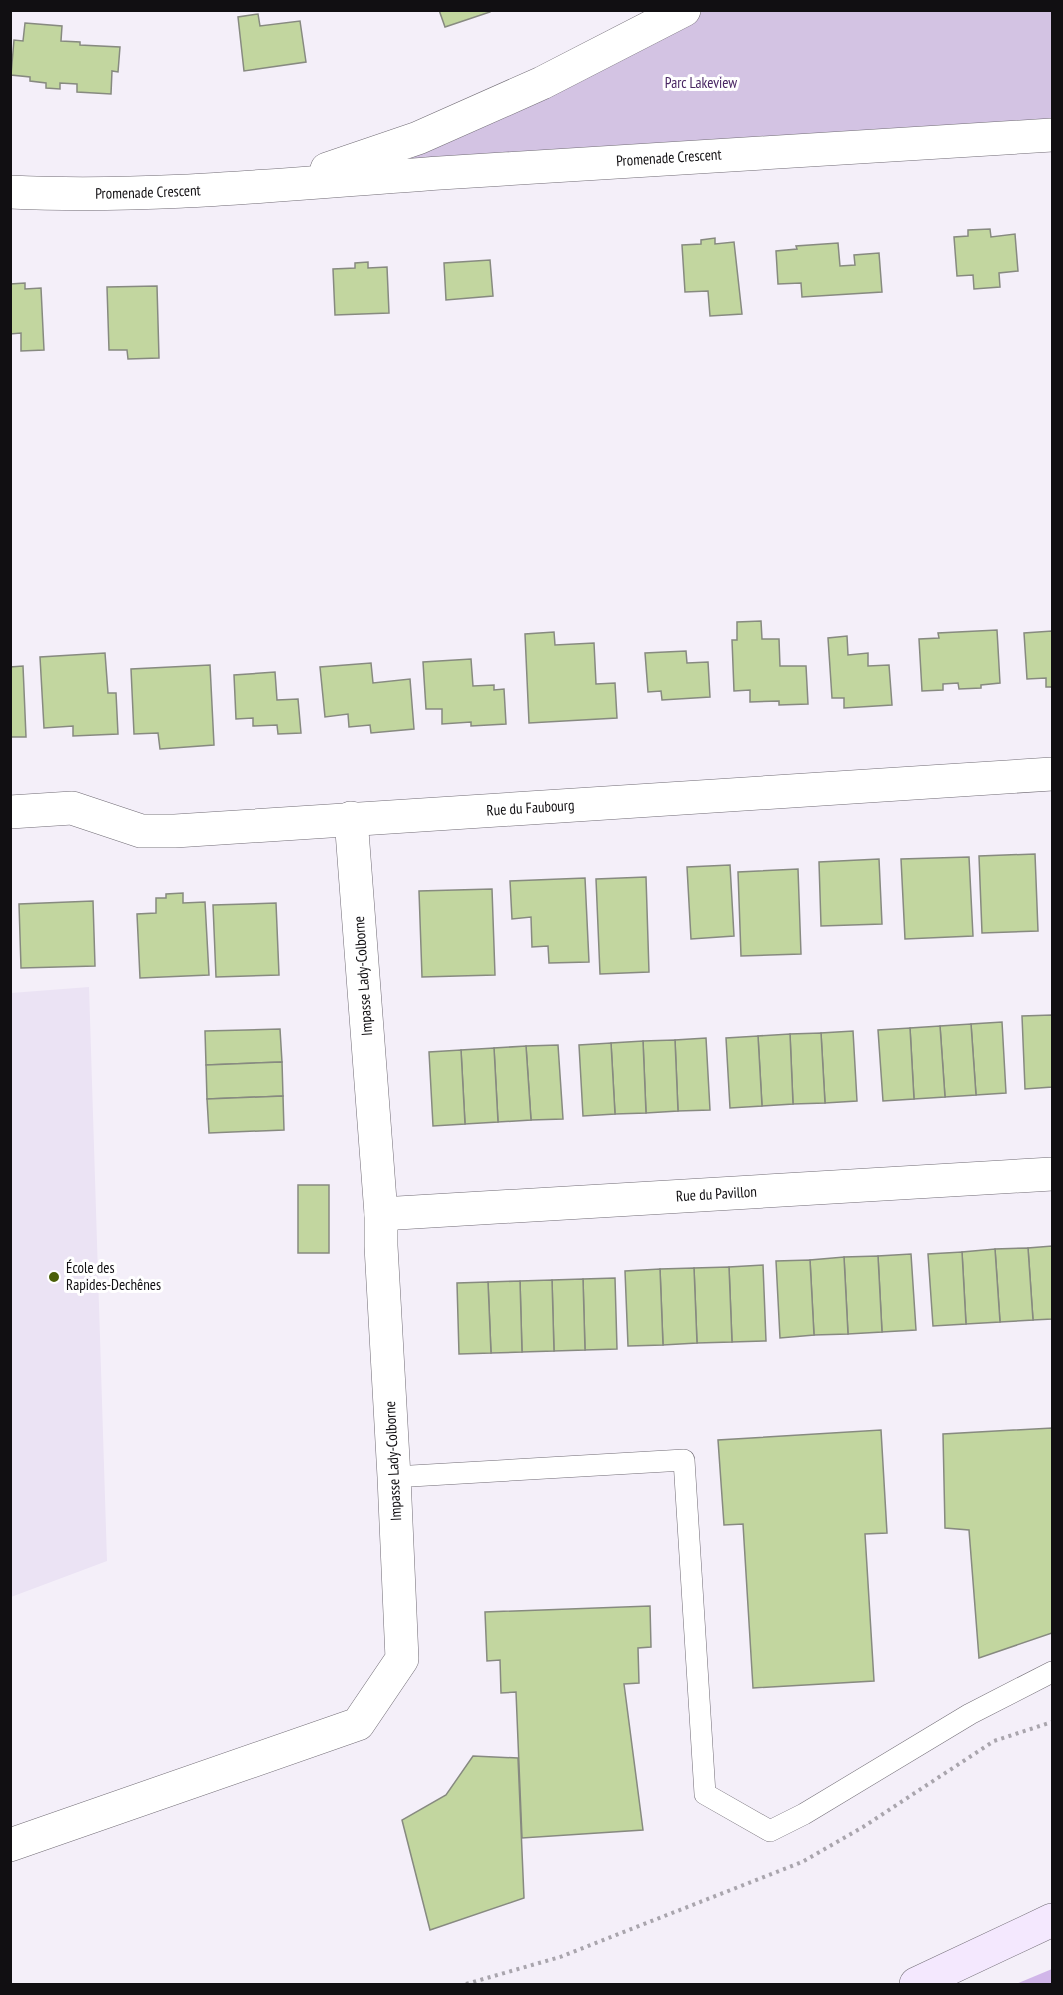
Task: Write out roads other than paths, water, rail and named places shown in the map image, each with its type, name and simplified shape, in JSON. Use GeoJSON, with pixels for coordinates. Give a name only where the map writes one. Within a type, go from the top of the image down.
{"type":"FeatureCollection","features":[{"type":"Feature","properties":{"kind":"main road"},"geometry":{"type":"LineString","coordinates":[[916,1984],[1053,1920]]}},
{"type":"Feature","properties":{"kind":"street","name":"Promenade Crescent"},"geometry":{"type":"LineString","coordinates":[[286,183],[418,138],[542,82],[684,10]]}},
{"type":"Feature","properties":{"kind":"street","name":"Promenade Crescent"},"geometry":{"type":"LineString","coordinates":[[10,192],[47,194],[192,190],[725,153],[1053,135]]}},
{"type":"Feature","properties":{"kind":"street","name":"Rue du Faubourg"},"geometry":{"type":"LineString","coordinates":[[10,812],[72,808],[141,831],[175,831],[1053,774]]}},
{"type":"Feature","properties":{"kind":"street","name":"Impasse Lady-Colborne"},"geometry":{"type":"LineString","coordinates":[[10,1845],[358,1724],[402,1659],[381,1214],[351,818]]}},
{"type":"Feature","properties":{"kind":"street","name":"Rue du Pavillon"},"geometry":{"type":"LineString","coordinates":[[381,1214],[1053,1174]]}},
{"type":"Feature","properties":{"kind":"lane"},"geometry":{"type":"LineString","coordinates":[[394,1477],[684,1460],[705,1794],[770,1832],[970,1714],[1053,1672]]}},
{"type":"Feature","properties":{"kind":"place","name":"École des Rapides-Dechênes"},"geometry":{"type":"Point","coordinates":[54,1277]}},
{"type":"Feature","properties":{"kind":"park label","name":"Parc Lakeview"},"geometry":{"type":"Point","coordinates":[701,83]}}]}
